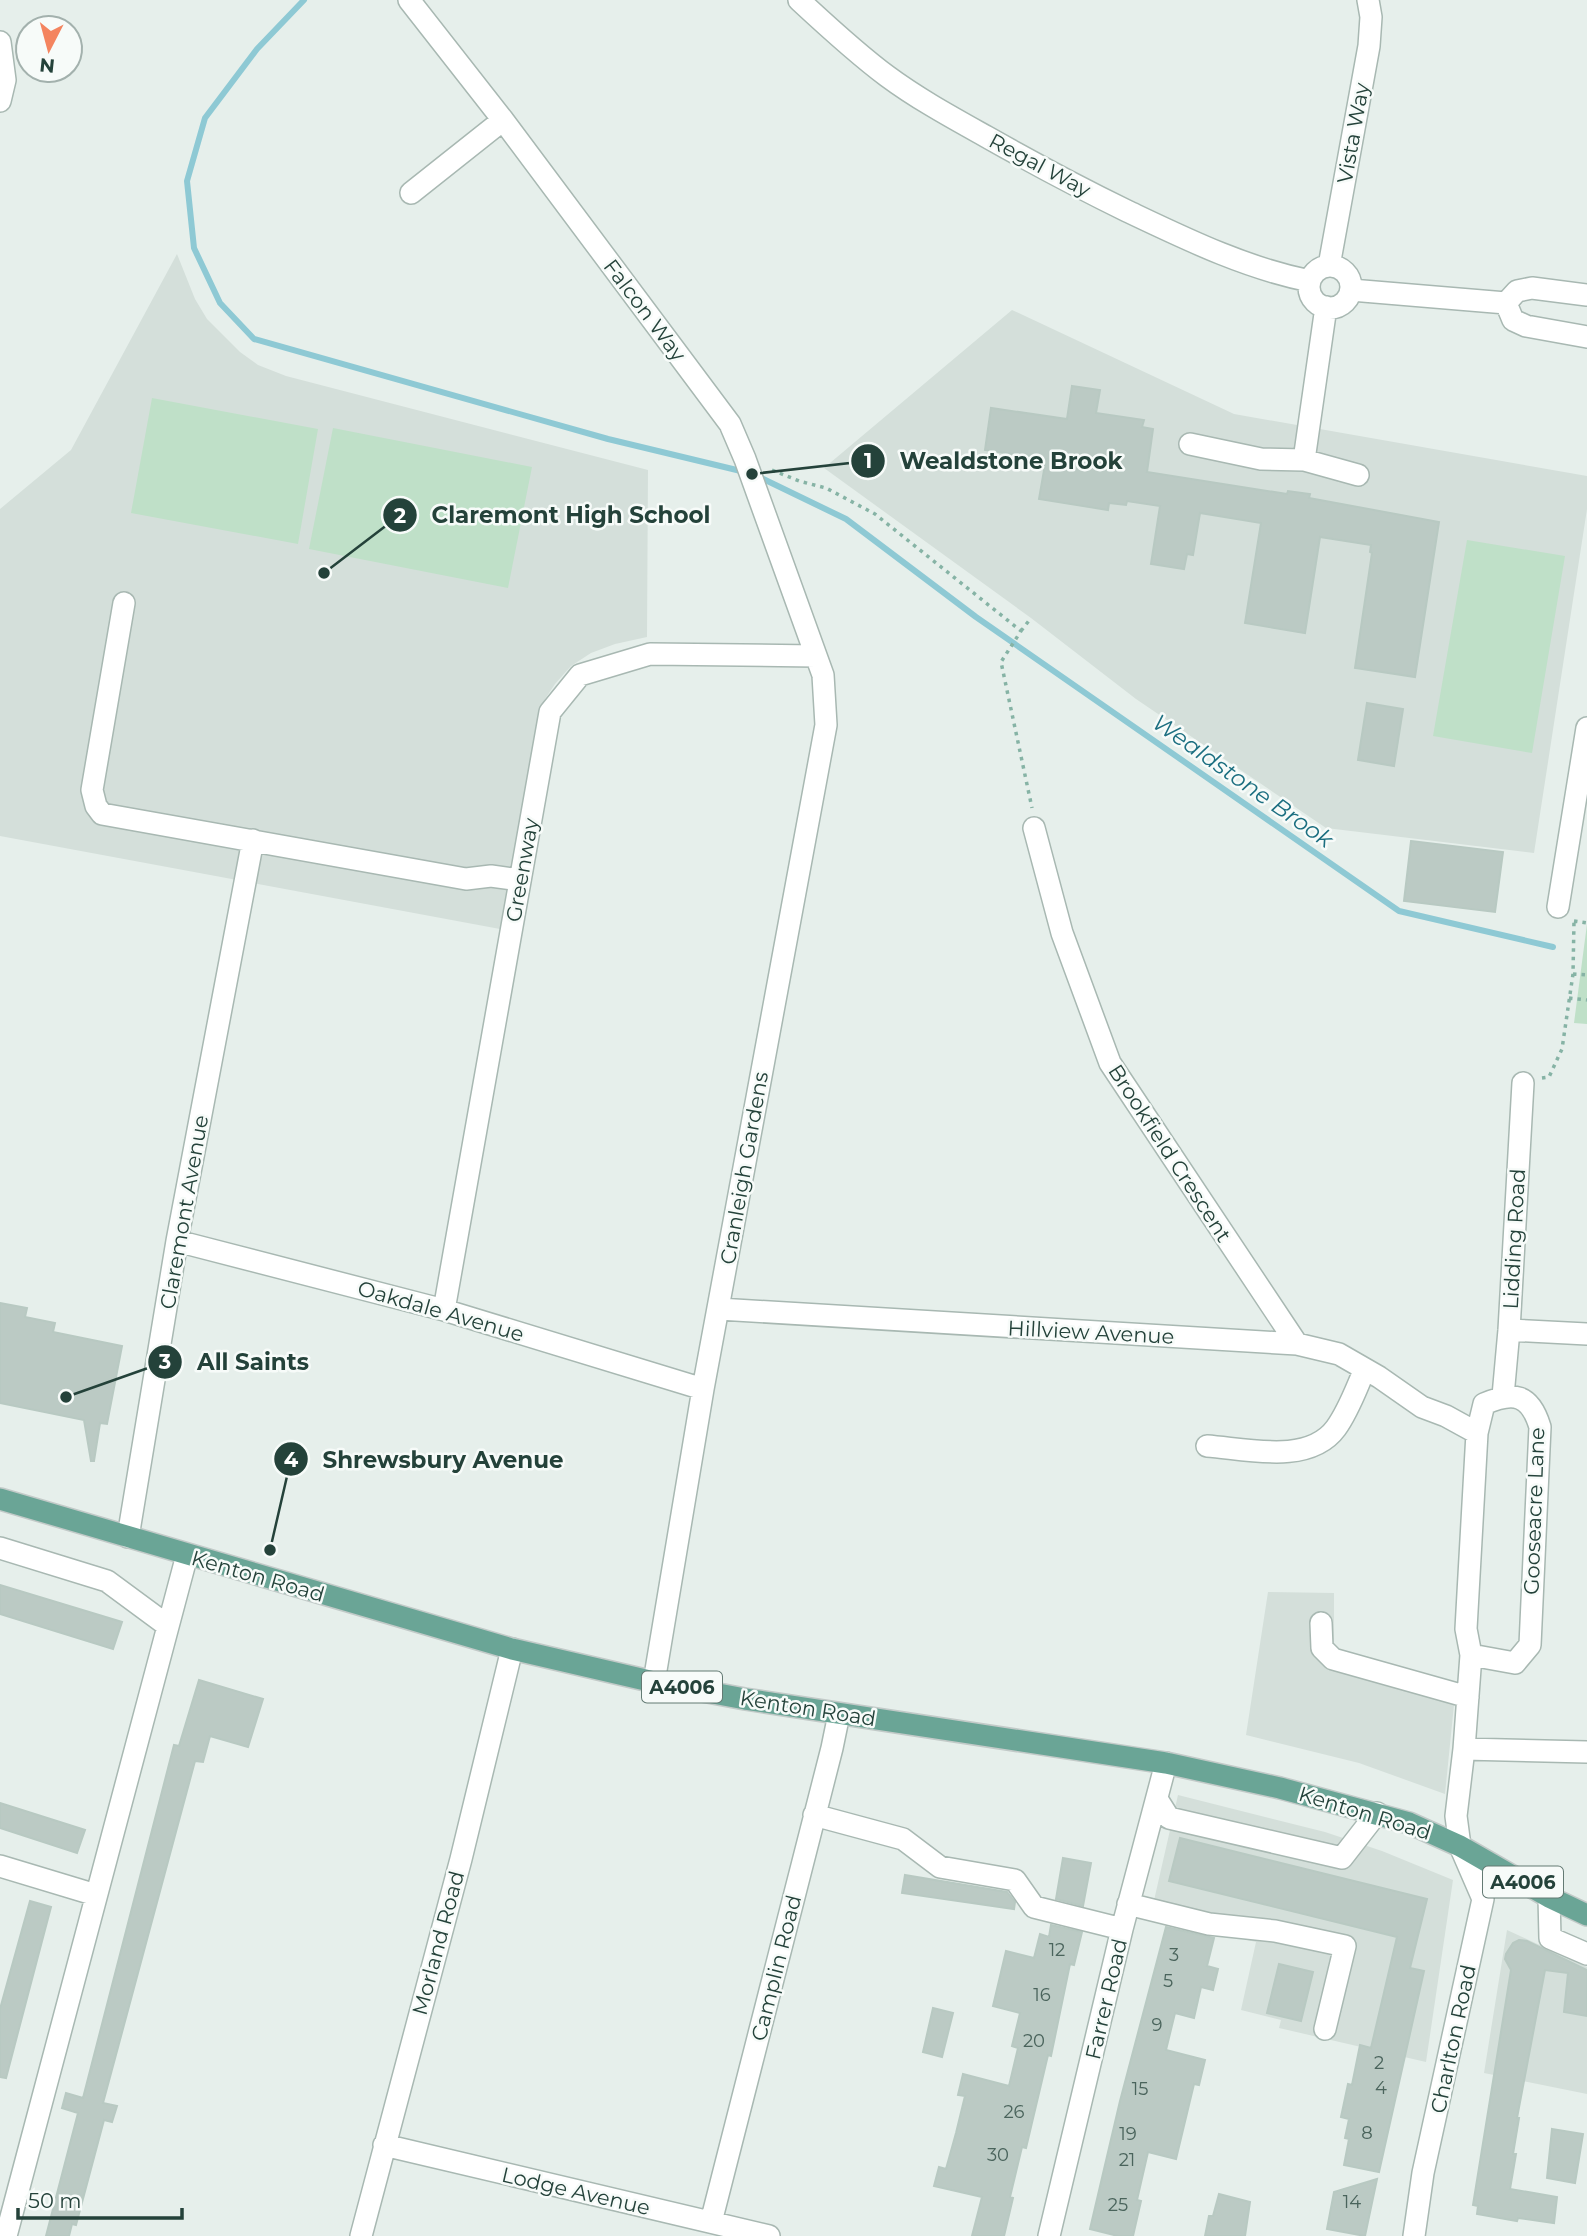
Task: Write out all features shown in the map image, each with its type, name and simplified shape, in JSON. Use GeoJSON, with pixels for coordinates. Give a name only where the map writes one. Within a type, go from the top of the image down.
{"type":"FeatureCollection","features":[{"type":"Feature","properties":{"kind":"main road","name":"Kenton Road"},"geometry":{"type":"LineString","coordinates":[[0,1499],[512,1650],[654,1682],[839,1714],[1166,1763],[1377,1813],[1409,1823],[1460,1846]]}},
{"type":"Feature","properties":{"kind":"main road","name":"A4006"},"geometry":{"type":"LineString","coordinates":[[1460,1846],[1549,1897],[1587,1915]]}},
{"type":"Feature","properties":{"kind":"street","name":"Falcon Way"},"geometry":{"type":"LineString","coordinates":[[410,0],[730,424],[745,458],[816,656]]}},
{"type":"Feature","properties":{"kind":"street","name":"Regal Way"},"geometry":{"type":"LineString","coordinates":[[799,0],[888,78],[946,114],[1075,186],[1227,256],[1289,277],[1310,281]]}},
{"type":"Feature","properties":{"kind":"street","name":"Vista Way"},"geometry":{"type":"LineString","coordinates":[[1329,266],[1369,46],[1371,17],[1368,0]]}},
{"type":"Feature","properties":{"kind":"street"},"geometry":{"type":"LineString","coordinates":[[0,42],[5,80],[0,101]]}},
{"type":"Feature","properties":{"kind":"street"},"geometry":{"type":"LineString","coordinates":[[411,193],[503,120]]}},
{"type":"Feature","properties":{"kind":"street"},"geometry":{"type":"LineString","coordinates":[[1329,266],[1348,276],[1351,290],[1343,304],[1326,307],[1312,297],[1310,281],[1320,269],[1329,266]]}},
{"type":"Feature","properties":{"kind":"street"},"geometry":{"type":"LineString","coordinates":[[1506,303],[1517,291],[1532,288],[1587,295]]}},
{"type":"Feature","properties":{"kind":"street"},"geometry":{"type":"LineString","coordinates":[[1351,290],[1506,303]]}},
{"type":"Feature","properties":{"kind":"street"},"geometry":{"type":"LineString","coordinates":[[1506,303],[1513,320],[1526,326],[1587,337]]}},
{"type":"Feature","properties":{"kind":"street"},"geometry":{"type":"LineString","coordinates":[[1304,460],[1326,307]]}},
{"type":"Feature","properties":{"kind":"street"},"geometry":{"type":"LineString","coordinates":[[1189,444],[1261,459],[1304,460],[1358,475]]}},
{"type":"Feature","properties":{"kind":"street"},"geometry":{"type":"LineString","coordinates":[[124,603],[92,790],[96,806],[102,814],[466,879],[491,876],[520,880]]}},
{"type":"Feature","properties":{"kind":"street","name":"Greenway"},"geometry":{"type":"LineString","coordinates":[[444,1310],[550,712],[579,675],[650,654],[816,656]]}},
{"type":"Feature","properties":{"kind":"street","name":"Cranleigh Gardens"},"geometry":{"type":"LineString","coordinates":[[654,1682],[703,1389],[826,725],[824,675],[816,656]]}},
{"type":"Feature","properties":{"kind":"street"},"geometry":{"type":"LineString","coordinates":[[1566,914],[1587,728]]}},
{"type":"Feature","properties":{"kind":"street","name":"Brookfield Crescent"},"geometry":{"type":"LineString","coordinates":[[1034,828],[1062,933],[1110,1063],[1297,1344]]}},
{"type":"Feature","properties":{"kind":"street","name":"Claremont Avenue"},"geometry":{"type":"LineString","coordinates":[[128,1537],[129,1472],[177,1241],[253,840]]}},
{"type":"Feature","properties":{"kind":"street","name":"Lidding Road"},"geometry":{"type":"LineString","coordinates":[[1494,1400],[1509,1330],[1523,1083]]}},
{"type":"Feature","properties":{"kind":"street","name":"Oakdale Avenue"},"geometry":{"type":"LineString","coordinates":[[177,1241],[444,1310],[703,1389]]}},
{"type":"Feature","properties":{"kind":"street","name":"Hillview Avenue"},"geometry":{"type":"LineString","coordinates":[[719,1309],[1297,1344],[1339,1354],[1422,1407],[1446,1416],[1477,1433]]}},
{"type":"Feature","properties":{"kind":"street"},"geometry":{"type":"LineString","coordinates":[[1509,1330],[1587,1334]]}},
{"type":"Feature","properties":{"kind":"street"},"geometry":{"type":"LineString","coordinates":[[1208,1446],[1280,1451],[1311,1447],[1334,1430],[1351,1404],[1365,1369]]}},
{"type":"Feature","properties":{"kind":"street","name":"Gooseacre Lane"},"geometry":{"type":"LineString","coordinates":[[1471,1655],[1515,1662],[1530,1645],[1540,1427],[1535,1410],[1523,1399],[1494,1400]]}},
{"type":"Feature","properties":{"kind":"street"},"geometry":{"type":"LineString","coordinates":[[1446,1416],[1494,1400]]}},
{"type":"Feature","properties":{"kind":"street"},"geometry":{"type":"LineString","coordinates":[[1460,1846],[1456,1816],[1471,1655],[1466,1629],[1477,1433],[1494,1400]]}},
{"type":"Feature","properties":{"kind":"street"},"geometry":{"type":"LineString","coordinates":[[0,1548],[107,1581],[168,1626]]}},
{"type":"Feature","properties":{"kind":"street"},"geometry":{"type":"LineString","coordinates":[[6,2236],[6,2212],[96,1895],[187,1555]]}},
{"type":"Feature","properties":{"kind":"street"},"geometry":{"type":"LineString","coordinates":[[1321,1623],[1322,1648],[1332,1659],[1468,1697]]}},
{"type":"Feature","properties":{"kind":"street","name":"Morland Road"},"geometry":{"type":"LineString","coordinates":[[360,2236],[461,1859],[512,1650]]}},
{"type":"Feature","properties":{"kind":"street","name":"Camplin Road"},"geometry":{"type":"LineString","coordinates":[[711,2222],[839,1714]]}},
{"type":"Feature","properties":{"kind":"street"},"geometry":{"type":"LineString","coordinates":[[1464,1749],[1587,1752]]}},
{"type":"Feature","properties":{"kind":"street","name":"Farrer Road"},"geometry":{"type":"LineString","coordinates":[[1049,2236],[1122,1929],[1166,1763]]}},
{"type":"Feature","properties":{"kind":"street"},"geometry":{"type":"LineString","coordinates":[[1157,1799],[1169,1818],[1342,1858],[1377,1813]]}},
{"type":"Feature","properties":{"kind":"street"},"geometry":{"type":"LineString","coordinates":[[814,1815],[903,1839],[940,1867],[1015,1880],[1034,1907],[1122,1929]]}},
{"type":"Feature","properties":{"kind":"street","name":"Charlton Road"},"geometry":{"type":"LineString","coordinates":[[1414,2236],[1423,2173],[1483,1899],[1460,1846]]}},
{"type":"Feature","properties":{"kind":"street"},"geometry":{"type":"LineString","coordinates":[[0,1866],[96,1895]]}},
{"type":"Feature","properties":{"kind":"street"},"geometry":{"type":"LineString","coordinates":[[1549,1897],[1550,1938],[1587,1954]]}},
{"type":"Feature","properties":{"kind":"street"},"geometry":{"type":"LineString","coordinates":[[1128,1905],[1209,1924],[1275,1931],[1346,1946],[1325,2029]]}},
{"type":"Feature","properties":{"kind":"street","name":"Lodge Avenue"},"geometry":{"type":"LineString","coordinates":[[384,2145],[769,2236]]}},
{"type":"Feature","properties":{"kind":"path"},"geometry":{"type":"LineString","coordinates":[[745,458],[799,481],[826,488],[875,514],[1021,631]]}},
{"type":"Feature","properties":{"kind":"path"},"geometry":{"type":"LineString","coordinates":[[1031,618],[1001,663],[1030,796],[1034,828]]}},
{"type":"Feature","properties":{"kind":"path"},"geometry":{"type":"LineString","coordinates":[[1523,1083],[1549,1077],[1562,1049],[1573,974],[1566,914],[1587,923]]}},
{"type":"Feature","properties":{"kind":"path"},"geometry":{"type":"LineString","coordinates":[[1573,974],[1587,975]]}},
{"type":"Feature","properties":{"kind":"path"},"geometry":{"type":"LineString","coordinates":[[1569,998],[1587,1000]]}},
{"type":"Feature","properties":{"kind":"shaded area"},"geometry":{"type":"Polygon","coordinates":[[[177,254],[195,299],[207,319],[240,352],[258,365],[286,376],[648,470],[647,637],[591,653],[571,666],[545,699],[536,733],[500,929],[0,836],[0,509],[71,450],[177,254]]]}},
{"type":"Feature","properties":{"kind":"shaded area"},"geometry":{"type":"Polygon","coordinates":[[[1012,310],[1234,414],[1587,476],[1587,509],[1534,853],[1326,828],[1136,699],[1031,618],[824,468],[1012,310]]]}},
{"type":"Feature","properties":{"kind":"shaded area"},"geometry":{"type":"Polygon","coordinates":[[[1268,1592],[1334,1593],[1334,1653],[1456,1685],[1445,1794],[1359,1763],[1246,1735],[1268,1592]]]}},
{"type":"Feature","properties":{"kind":"shaded area"},"geometry":{"type":"Polygon","coordinates":[[[1178,1795],[1325,1832],[1382,1851],[1453,1880],[1426,2062],[1279,2028],[1281,2020],[1241,2010],[1256,1942],[1150,1918],[1178,1795]]]}},
{"type":"Feature","properties":{"kind":"shaded area"},"geometry":{"type":"Polygon","coordinates":[[[1507,1930],[1587,1967],[1587,2094],[1484,2073],[1507,1930]]]}},
{"type":"Feature","properties":{"kind":"green space"},"geometry":{"type":"Polygon","coordinates":[[[152,398],[318,429],[298,544],[131,513],[152,398]]]}},
{"type":"Feature","properties":{"kind":"green space"},"geometry":{"type":"Polygon","coordinates":[[[333,428],[532,467],[508,588],[309,549],[333,428]]]}},
{"type":"Feature","properties":{"kind":"green space"},"geometry":{"type":"Polygon","coordinates":[[[1467,540],[1565,556],[1532,753],[1433,736],[1467,540]]]}},
{"type":"Feature","properties":{"kind":"green space"},"geometry":{"type":"Polygon","coordinates":[[[1587,924],[1587,1024],[1574,1023],[1587,924]]]}},
{"type":"Feature","properties":{"kind":"building"},"geometry":{"type":"Polygon","coordinates":[[[1072,386],[1100,390],[1096,413],[1144,420],[1142,427],[1153,429],[1147,472],[1287,494],[1288,491],[1310,494],[1309,498],[1439,522],[1415,677],[1355,668],[1371,545],[1320,537],[1305,633],[1245,623],[1261,523],[1200,513],[1193,555],[1187,554],[1184,569],[1151,564],[1160,506],[1127,501],[1126,505],[1109,503],[1108,510],[1039,499],[1046,459],[985,450],[991,408],[1067,419],[1072,386]]]}},
{"type":"Feature","properties":{"kind":"building"},"geometry":{"type":"Polygon","coordinates":[[[1367,703],[1403,709],[1394,766],[1358,760],[1367,703]]]}},
{"type":"Feature","properties":{"kind":"building"},"geometry":{"type":"Polygon","coordinates":[[[1411,841],[1503,852],[1495,912],[1404,901],[1411,841]]]}},
{"type":"Feature","properties":{"kind":"building"},"geometry":{"type":"Polygon","coordinates":[[[0,1303],[27,1308],[25,1317],[55,1323],[53,1332],[122,1346],[107,1424],[100,1423],[94,1461],[91,1461],[84,1420],[0,1403],[0,1303]]]}},
{"type":"Feature","properties":{"kind":"building"},"geometry":{"type":"Polygon","coordinates":[[[0,1585],[122,1622],[113,1649],[0,1614],[0,1585]]]}},
{"type":"Feature","properties":{"kind":"building"},"geometry":{"type":"Polygon","coordinates":[[[199,1680],[263,1699],[248,1747],[210,1736],[203,1762],[195,1761],[103,2103],[117,2106],[112,2122],[104,2120],[76,2225],[72,2224],[69,2236],[46,2236],[78,2113],[62,2108],[66,2093],[83,2098],[174,1745],[179,1746],[199,1680]]]}},
{"type":"Feature","properties":{"kind":"building"},"geometry":{"type":"Polygon","coordinates":[[[0,1803],[85,1830],[77,1853],[0,1828],[0,1803]]]}},
{"type":"Feature","properties":{"kind":"building"},"geometry":{"type":"Polygon","coordinates":[[[1180,1838],[1427,1899],[1410,1968],[1424,1971],[1379,2172],[1344,2165],[1349,2139],[1345,2138],[1349,2119],[1341,2117],[1348,2084],[1352,2085],[1360,2045],[1371,2048],[1397,1937],[1169,1881],[1180,1838]]]}},
{"type":"Feature","properties":{"kind":"building"},"geometry":{"type":"Polygon","coordinates":[[[1063,1858],[1091,1863],[1083,1906],[1056,1899],[1063,1858]]]}},
{"type":"Feature","properties":{"kind":"building"},"geometry":{"type":"Polygon","coordinates":[[[905,1875],[1007,1892],[1015,1902],[1014,1909],[902,1893],[905,1875]]]}},
{"type":"Feature","properties":{"kind":"building"},"geometry":{"type":"Polygon","coordinates":[[[30,1901],[51,1907],[6,2078],[0,2077],[0,2009],[30,1901]]]}},
{"type":"Feature","properties":{"kind":"building"},"geometry":{"type":"Polygon","coordinates":[[[1051,1925],[1082,1932],[1074,1965],[1070,1964],[1051,2056],[1048,2055],[1026,2148],[1022,2147],[1004,2236],[972,2236],[982,2197],[934,2186],[939,2167],[946,2169],[956,2133],[965,2096],[958,2095],[963,2074],[1009,2086],[1018,2048],[1012,2046],[1020,2013],[993,2006],[1006,1951],[1034,1958],[1040,1934],[1049,1937],[1051,1925]]]}},
{"type":"Feature","properties":{"kind":"building"},"geometry":{"type":"Polygon","coordinates":[[[1166,1927],[1214,1938],[1207,1966],[1218,1969],[1213,1990],[1201,1987],[1194,2018],[1175,2013],[1166,2050],[1205,2060],[1199,2085],[1194,2084],[1176,2159],[1148,2152],[1137,2200],[1141,2201],[1133,2236],[1118,2236],[1090,2229],[1120,2101],[1166,1927]]]}},
{"type":"Feature","properties":{"kind":"building"},"geometry":{"type":"Polygon","coordinates":[[[1519,1940],[1527,1941],[1587,1970],[1587,2016],[1564,2012],[1568,1973],[1545,1970],[1517,2118],[1513,2154],[1516,2154],[1510,2189],[1557,2197],[1554,2223],[1518,2218],[1517,2221],[1477,2214],[1478,2206],[1473,2205],[1511,1970],[1505,1959],[1513,1943],[1519,1940]]]}},
{"type":"Feature","properties":{"kind":"building"},"geometry":{"type":"Polygon","coordinates":[[[1279,1964],[1313,1972],[1301,2021],[1267,2013],[1279,1964]]]}},
{"type":"Feature","properties":{"kind":"building"},"geometry":{"type":"Polygon","coordinates":[[[933,2008],[953,2013],[942,2057],[923,2052],[933,2008]]]}},
{"type":"Feature","properties":{"kind":"building"},"geometry":{"type":"Polygon","coordinates":[[[1552,2129],[1583,2134],[1575,2183],[1547,2178],[1552,2129]]]}},
{"type":"Feature","properties":{"kind":"building"},"geometry":{"type":"Polygon","coordinates":[[[1377,2179],[1365,2236],[1327,2229],[1334,2192],[1377,2179]]]}},
{"type":"Feature","properties":{"kind":"building"},"geometry":{"type":"Polygon","coordinates":[[[1219,2194],[1250,2202],[1245,2236],[1205,2236],[1209,2216],[1213,2216],[1219,2194]]]}},
{"type":"Feature","properties":{"kind":"waterway","name":"Wealdstone Brook"},"geometry":{"type":"LineString","coordinates":[[304,0],[257,49],[205,118],[187,181],[194,248],[220,303],[254,339],[608,439],[745,472]]}},
{"type":"Feature","properties":{"kind":"waterway","name":"Wealdstone Brook"},"geometry":{"type":"LineString","coordinates":[[759,477],[846,519],[976,617],[1399,911],[1553,947]]}},
{"type":"Feature","properties":{"kind":"place","name":"Wealdstone Brook"},"geometry":{"type":"Point","coordinates":[752,474]}},
{"type":"Feature","properties":{"kind":"place","name":"Claremont High School"},"geometry":{"type":"Point","coordinates":[324,573]}},
{"type":"Feature","properties":{"kind":"place","name":"All Saints"},"geometry":{"type":"Point","coordinates":[66,1397]}},
{"type":"Feature","properties":{"kind":"place","name":"Shrewsbury Avenue"},"geometry":{"type":"Point","coordinates":[270,1550]}}]}
